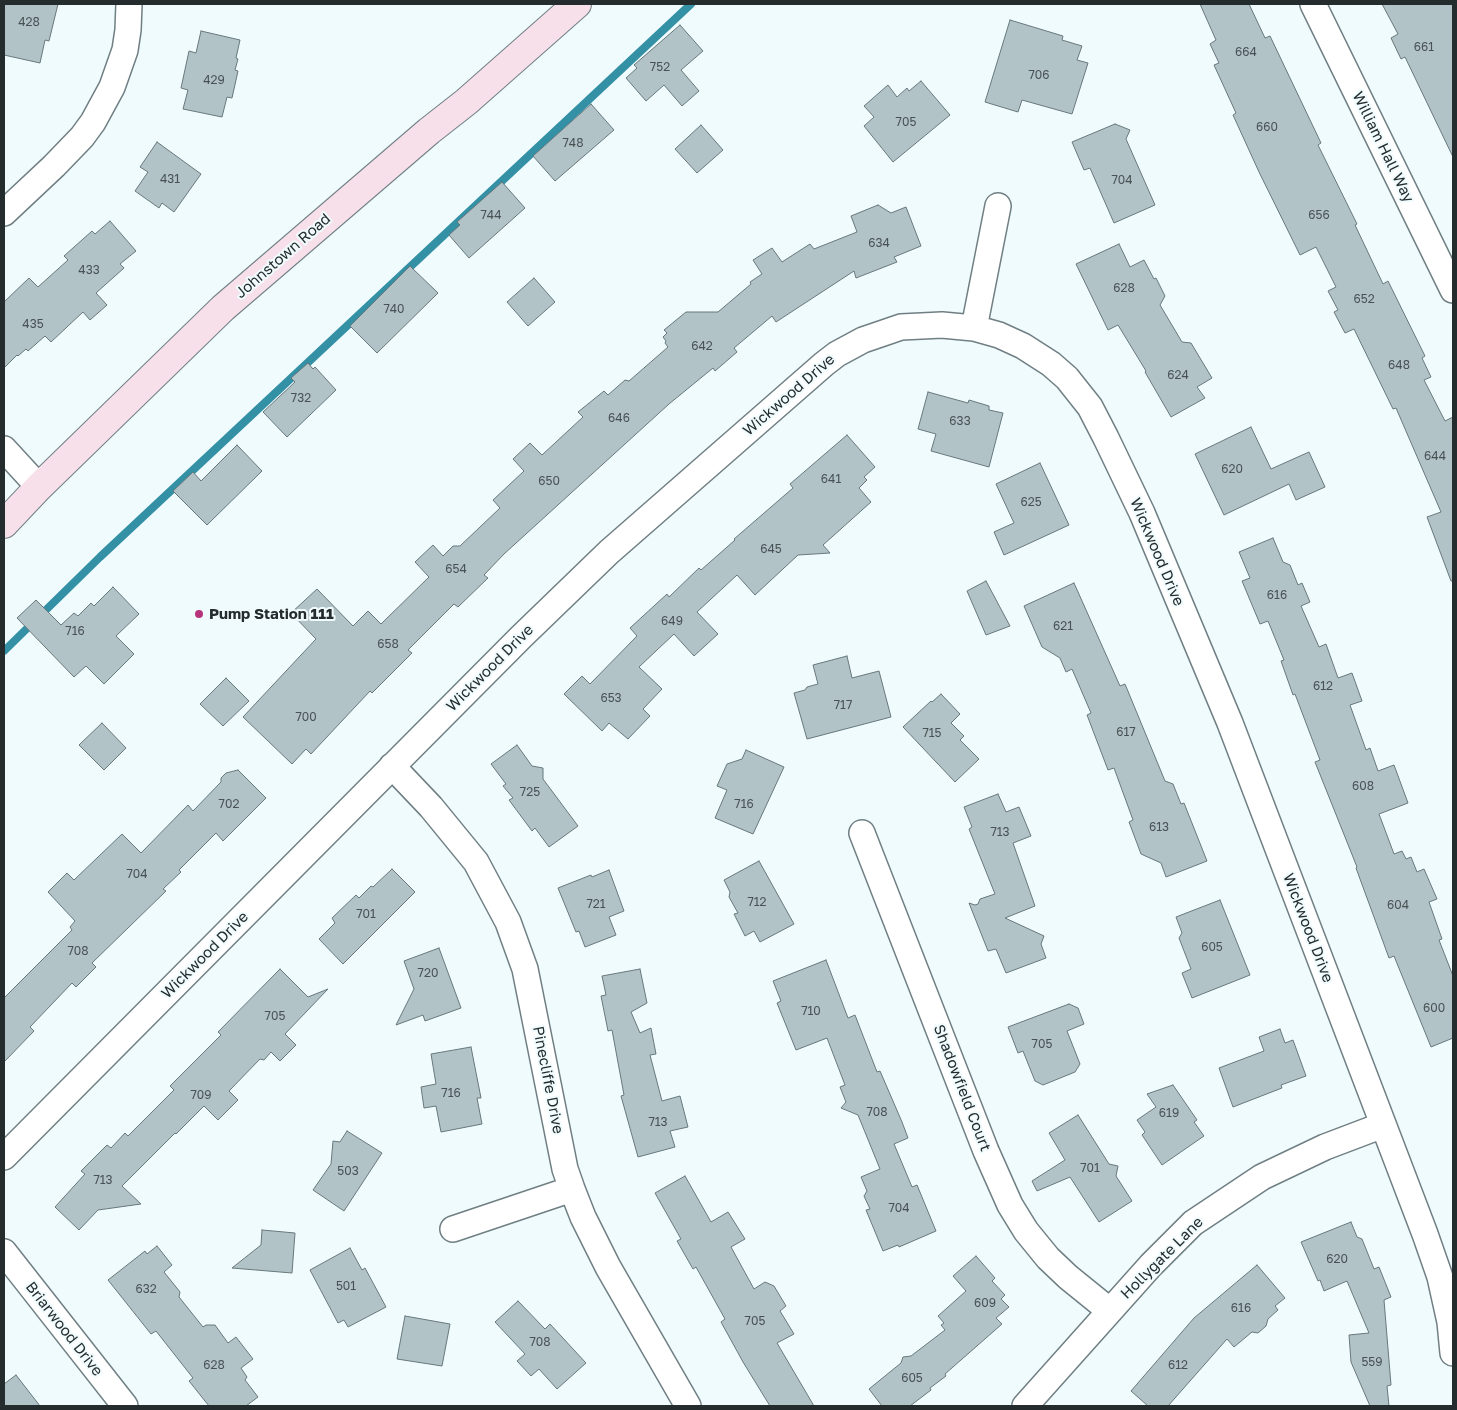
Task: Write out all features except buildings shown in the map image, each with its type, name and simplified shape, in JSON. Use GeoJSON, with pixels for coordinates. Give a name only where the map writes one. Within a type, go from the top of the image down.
{"type":"FeatureCollection","features":[{"type":"Feature","properties":{"kind":"main road","name":"Johnstown Road"},"geometry":{"type":"LineString","coordinates":[[4,524],[39,487],[224,308],[466,102],[577,4]]}},
{"type":"Feature","properties":{"kind":"street"},"geometry":{"type":"LineString","coordinates":[[4,213],[60,160],[82,137],[93,122],[112,87],[125,50],[129,4]]}},
{"type":"Feature","properties":{"kind":"street","name":"William Hall Way"},"geometry":{"type":"LineString","coordinates":[[1313,4],[1453,290]]}},
{"type":"Feature","properties":{"kind":"street"},"geometry":{"type":"LineString","coordinates":[[974,328],[998,206]]}},
{"type":"Feature","properties":{"kind":"street","name":"Wickwood Drive"},"geometry":{"type":"LineString","coordinates":[[4,1157],[520,638],[610,552],[837,354],[863,340],[901,328],[942,325],[974,328],[999,335],[1023,346],[1051,364],[1066,378],[1090,407],[1142,513],[1230,724],[1425,1234],[1440,1277],[1450,1322],[1453,1353]]}},
{"type":"Feature","properties":{"kind":"street"},"geometry":{"type":"LineString","coordinates":[[4,449],[39,487]]}},
{"type":"Feature","properties":{"kind":"street","name":"Pinecliffe Drive"},"geometry":{"type":"LineString","coordinates":[[392,766],[431,807],[476,862],[508,922],[525,969],[565,1169],[572,1189],[583,1217],[608,1266],[688,1406]]}},
{"type":"Feature","properties":{"kind":"street","name":"Shadowfield Court"},"geometry":{"type":"LineString","coordinates":[[862,833],[986,1151],[1010,1205],[1026,1231],[1048,1258],[1068,1278],[1110,1310]]}},
{"type":"Feature","properties":{"kind":"street","name":"Hollygate Lane"},"geometry":{"type":"LineString","coordinates":[[1026,1406],[1151,1265],[1193,1223],[1270,1173],[1325,1146],[1383,1125]]}},
{"type":"Feature","properties":{"kind":"street"},"geometry":{"type":"LineString","coordinates":[[453,1230],[572,1189]]}},
{"type":"Feature","properties":{"kind":"street","name":"Briarwood Drive"},"geometry":{"type":"LineString","coordinates":[[4,1252],[124,1406]]}},
{"type":"Feature","properties":{"kind":"waterway"},"geometry":{"type":"LineString","coordinates":[[4,651],[100,557],[691,4]]}},
{"type":"Feature","properties":{"kind":"place","name":"Pump Station 111"},"geometry":{"type":"Point","coordinates":[199,614]}}]}
